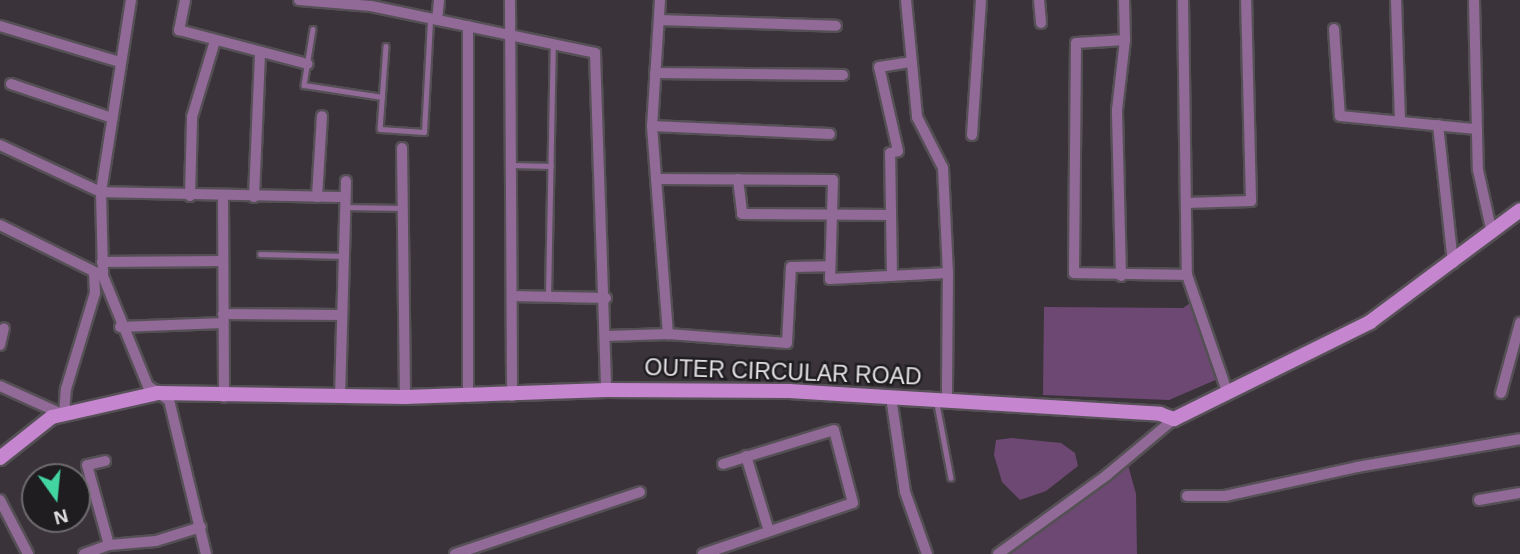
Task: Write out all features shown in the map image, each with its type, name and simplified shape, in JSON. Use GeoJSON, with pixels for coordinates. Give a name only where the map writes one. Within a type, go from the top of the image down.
{"type":"FeatureCollection","features":[{"type":"Feature","properties":{"kind":"main road"},"geometry":{"type":"LineString","coordinates":[[1174,419],[1370,323],[1453,264],[1520,210]]}},
{"type":"Feature","properties":{"kind":"main road","name":"OUTER CIRCULAR ROAD"},"geometry":{"type":"LineString","coordinates":[[0,458],[52,417],[158,393],[224,397],[468,397],[606,390],[789,391],[1160,414],[1174,419]]}},
{"type":"Feature","properties":{"kind":"street"},"geometry":{"type":"LineString","coordinates":[[0,386],[64,415],[66,389],[102,262],[101,192],[131,0]]}},
{"type":"Feature","properties":{"kind":"street"},"geometry":{"type":"LineString","coordinates":[[185,0],[179,30],[260,54],[307,64]]}},
{"type":"Feature","properties":{"kind":"street"},"geometry":{"type":"LineString","coordinates":[[433,20],[439,0]]}},
{"type":"Feature","properties":{"kind":"street"},"geometry":{"type":"LineString","coordinates":[[509,0],[512,396]]}},
{"type":"Feature","properties":{"kind":"street"},"geometry":{"type":"LineString","coordinates":[[660,0],[652,126],[668,334]]}},
{"type":"Feature","properties":{"kind":"street"},"geometry":{"type":"LineString","coordinates":[[906,0],[917,117],[943,168],[948,274],[942,400]]}},
{"type":"Feature","properties":{"kind":"street"},"geometry":{"type":"LineString","coordinates":[[972,135],[981,0]]}},
{"type":"Feature","properties":{"kind":"street"},"geometry":{"type":"LineString","coordinates":[[1039,0],[1041,23]]}},
{"type":"Feature","properties":{"kind":"street"},"geometry":{"type":"LineString","coordinates":[[1121,276],[1116,110],[1125,40],[1124,0]]}},
{"type":"Feature","properties":{"kind":"street"},"geometry":{"type":"LineString","coordinates":[[1183,0],[1187,275],[1228,394]]}},
{"type":"Feature","properties":{"kind":"street"},"geometry":{"type":"LineString","coordinates":[[1186,203],[1251,201],[1246,0]]}},
{"type":"Feature","properties":{"kind":"street"},"geometry":{"type":"LineString","coordinates":[[1396,0],[1400,121]]}},
{"type":"Feature","properties":{"kind":"street"},"geometry":{"type":"LineString","coordinates":[[1474,0],[1476,129],[1486,222],[1492,233]]}},
{"type":"Feature","properties":{"kind":"street"},"geometry":{"type":"LineString","coordinates":[[306,1],[371,3],[433,20],[585,48],[594,53],[597,64],[606,298],[606,390]]}},
{"type":"Feature","properties":{"kind":"street"},"geometry":{"type":"LineString","coordinates":[[659,20],[836,26]]}},
{"type":"Feature","properties":{"kind":"street"},"geometry":{"type":"LineString","coordinates":[[0,26],[120,62]]}},
{"type":"Feature","properties":{"kind":"street"},"geometry":{"type":"LineString","coordinates":[[467,26],[468,397]]}},
{"type":"Feature","properties":{"kind":"street"},"geometry":{"type":"LineString","coordinates":[[1334,29],[1340,116],[1476,129]]}},
{"type":"Feature","properties":{"kind":"street"},"geometry":{"type":"LineString","coordinates":[[1125,40],[1076,43],[1072,205],[1074,273],[1121,276],[1187,275]]}},
{"type":"Feature","properties":{"kind":"street"},"geometry":{"type":"LineString","coordinates":[[190,197],[192,117],[215,41]]}},
{"type":"Feature","properties":{"kind":"street"},"geometry":{"type":"LineString","coordinates":[[254,197],[260,54]]}},
{"type":"Feature","properties":{"kind":"street"},"geometry":{"type":"LineString","coordinates":[[892,276],[890,153],[898,151],[879,67],[912,62]]}},
{"type":"Feature","properties":{"kind":"street"},"geometry":{"type":"LineString","coordinates":[[655,73],[843,75]]}},
{"type":"Feature","properties":{"kind":"street"},"geometry":{"type":"LineString","coordinates":[[11,84],[112,118]]}},
{"type":"Feature","properties":{"kind":"street"},"geometry":{"type":"LineString","coordinates":[[317,197],[322,116]]}},
{"type":"Feature","properties":{"kind":"street"},"geometry":{"type":"LineString","coordinates":[[1437,125],[1453,264]]}},
{"type":"Feature","properties":{"kind":"street"},"geometry":{"type":"LineString","coordinates":[[652,126],[830,134]]}},
{"type":"Feature","properties":{"kind":"street"},"geometry":{"type":"LineString","coordinates":[[0,145],[101,192],[190,197],[317,197],[345,202]]}},
{"type":"Feature","properties":{"kind":"street"},"geometry":{"type":"LineString","coordinates":[[402,148],[405,397]]}},
{"type":"Feature","properties":{"kind":"street"},"geometry":{"type":"LineString","coordinates":[[658,179],[833,180],[830,279],[948,274]]}},
{"type":"Feature","properties":{"kind":"street"},"geometry":{"type":"LineString","coordinates":[[738,179],[742,214],[832,211],[891,215]]}},
{"type":"Feature","properties":{"kind":"street"},"geometry":{"type":"LineString","coordinates":[[340,397],[346,181]]}},
{"type":"Feature","properties":{"kind":"street"},"geometry":{"type":"LineString","coordinates":[[223,197],[224,397]]}},
{"type":"Feature","properties":{"kind":"street"},"geometry":{"type":"LineString","coordinates":[[0,225],[98,274],[148,386],[169,400],[206,554]]}},
{"type":"Feature","properties":{"kind":"street"},"geometry":{"type":"LineString","coordinates":[[102,262],[223,261]]}},
{"type":"Feature","properties":{"kind":"street"},"geometry":{"type":"LineString","coordinates":[[606,336],[668,334],[787,343],[791,267],[831,266]]}},
{"type":"Feature","properties":{"kind":"street"},"geometry":{"type":"LineString","coordinates":[[512,296],[606,298]]}},
{"type":"Feature","properties":{"kind":"street"},"geometry":{"type":"LineString","coordinates":[[120,327],[223,318],[342,315]]}},
{"type":"Feature","properties":{"kind":"street"},"geometry":{"type":"LineString","coordinates":[[1501,393],[1520,323]]}},
{"type":"Feature","properties":{"kind":"street"},"geometry":{"type":"LineString","coordinates":[[0,345],[4,328]]}},
{"type":"Feature","properties":{"kind":"street"},"geometry":{"type":"LineString","coordinates":[[891,397],[905,492],[927,554]]}},
{"type":"Feature","properties":{"kind":"street"},"geometry":{"type":"LineString","coordinates":[[998,554],[1107,475],[1174,419]]}},
{"type":"Feature","properties":{"kind":"street"},"geometry":{"type":"LineString","coordinates":[[703,554],[853,503],[834,429],[723,464]]}},
{"type":"Feature","properties":{"kind":"street"},"geometry":{"type":"LineString","coordinates":[[1187,496],[1225,496],[1357,467],[1520,439]]}},
{"type":"Feature","properties":{"kind":"street"},"geometry":{"type":"LineString","coordinates":[[746,456],[769,531]]}},
{"type":"Feature","properties":{"kind":"street"},"geometry":{"type":"LineString","coordinates":[[105,461],[87,465],[109,545]]}},
{"type":"Feature","properties":{"kind":"street"},"geometry":{"type":"LineString","coordinates":[[455,554],[640,492]]}},
{"type":"Feature","properties":{"kind":"street"},"geometry":{"type":"LineString","coordinates":[[1479,500],[1520,493]]}},
{"type":"Feature","properties":{"kind":"street"},"geometry":{"type":"LineString","coordinates":[[0,500],[28,554]]}},
{"type":"Feature","properties":{"kind":"street"},"geometry":{"type":"LineString","coordinates":[[84,554],[109,545],[156,541],[201,527]]}},
{"type":"Feature","properties":{"kind":"lane"},"geometry":{"type":"LineString","coordinates":[[386,46],[380,129],[424,132],[433,20]]}},
{"type":"Feature","properties":{"kind":"lane"},"geometry":{"type":"LineString","coordinates":[[313,29],[304,85],[382,97]]}},
{"type":"Feature","properties":{"kind":"lane"},"geometry":{"type":"LineString","coordinates":[[548,297],[553,42]]}},
{"type":"Feature","properties":{"kind":"lane"},"geometry":{"type":"LineString","coordinates":[[511,165],[551,166]]}},
{"type":"Feature","properties":{"kind":"lane"},"geometry":{"type":"LineString","coordinates":[[345,202],[403,208]]}},
{"type":"Feature","properties":{"kind":"lane"},"geometry":{"type":"LineString","coordinates":[[260,254],[344,256]]}},
{"type":"Feature","properties":{"kind":"lane"},"geometry":{"type":"LineString","coordinates":[[942,400],[951,478]]}},
{"type":"Feature","properties":{"kind":"shaded area"},"geometry":{"type":"Polygon","coordinates":[[[1195,300],[1220,378],[1169,400],[1043,395],[1044,307],[1183,308],[1195,300]]]}},
{"type":"Feature","properties":{"kind":"shaded area"},"geometry":{"type":"Polygon","coordinates":[[[1012,438],[1061,443],[1075,453],[1078,466],[1046,491],[1020,500],[1002,482],[994,455],[996,440],[1012,438]]]}},
{"type":"Feature","properties":{"kind":"shaded area"},"geometry":{"type":"Polygon","coordinates":[[[1128,465],[1136,494],[1137,554],[1008,554],[1128,465]]]}}]}
